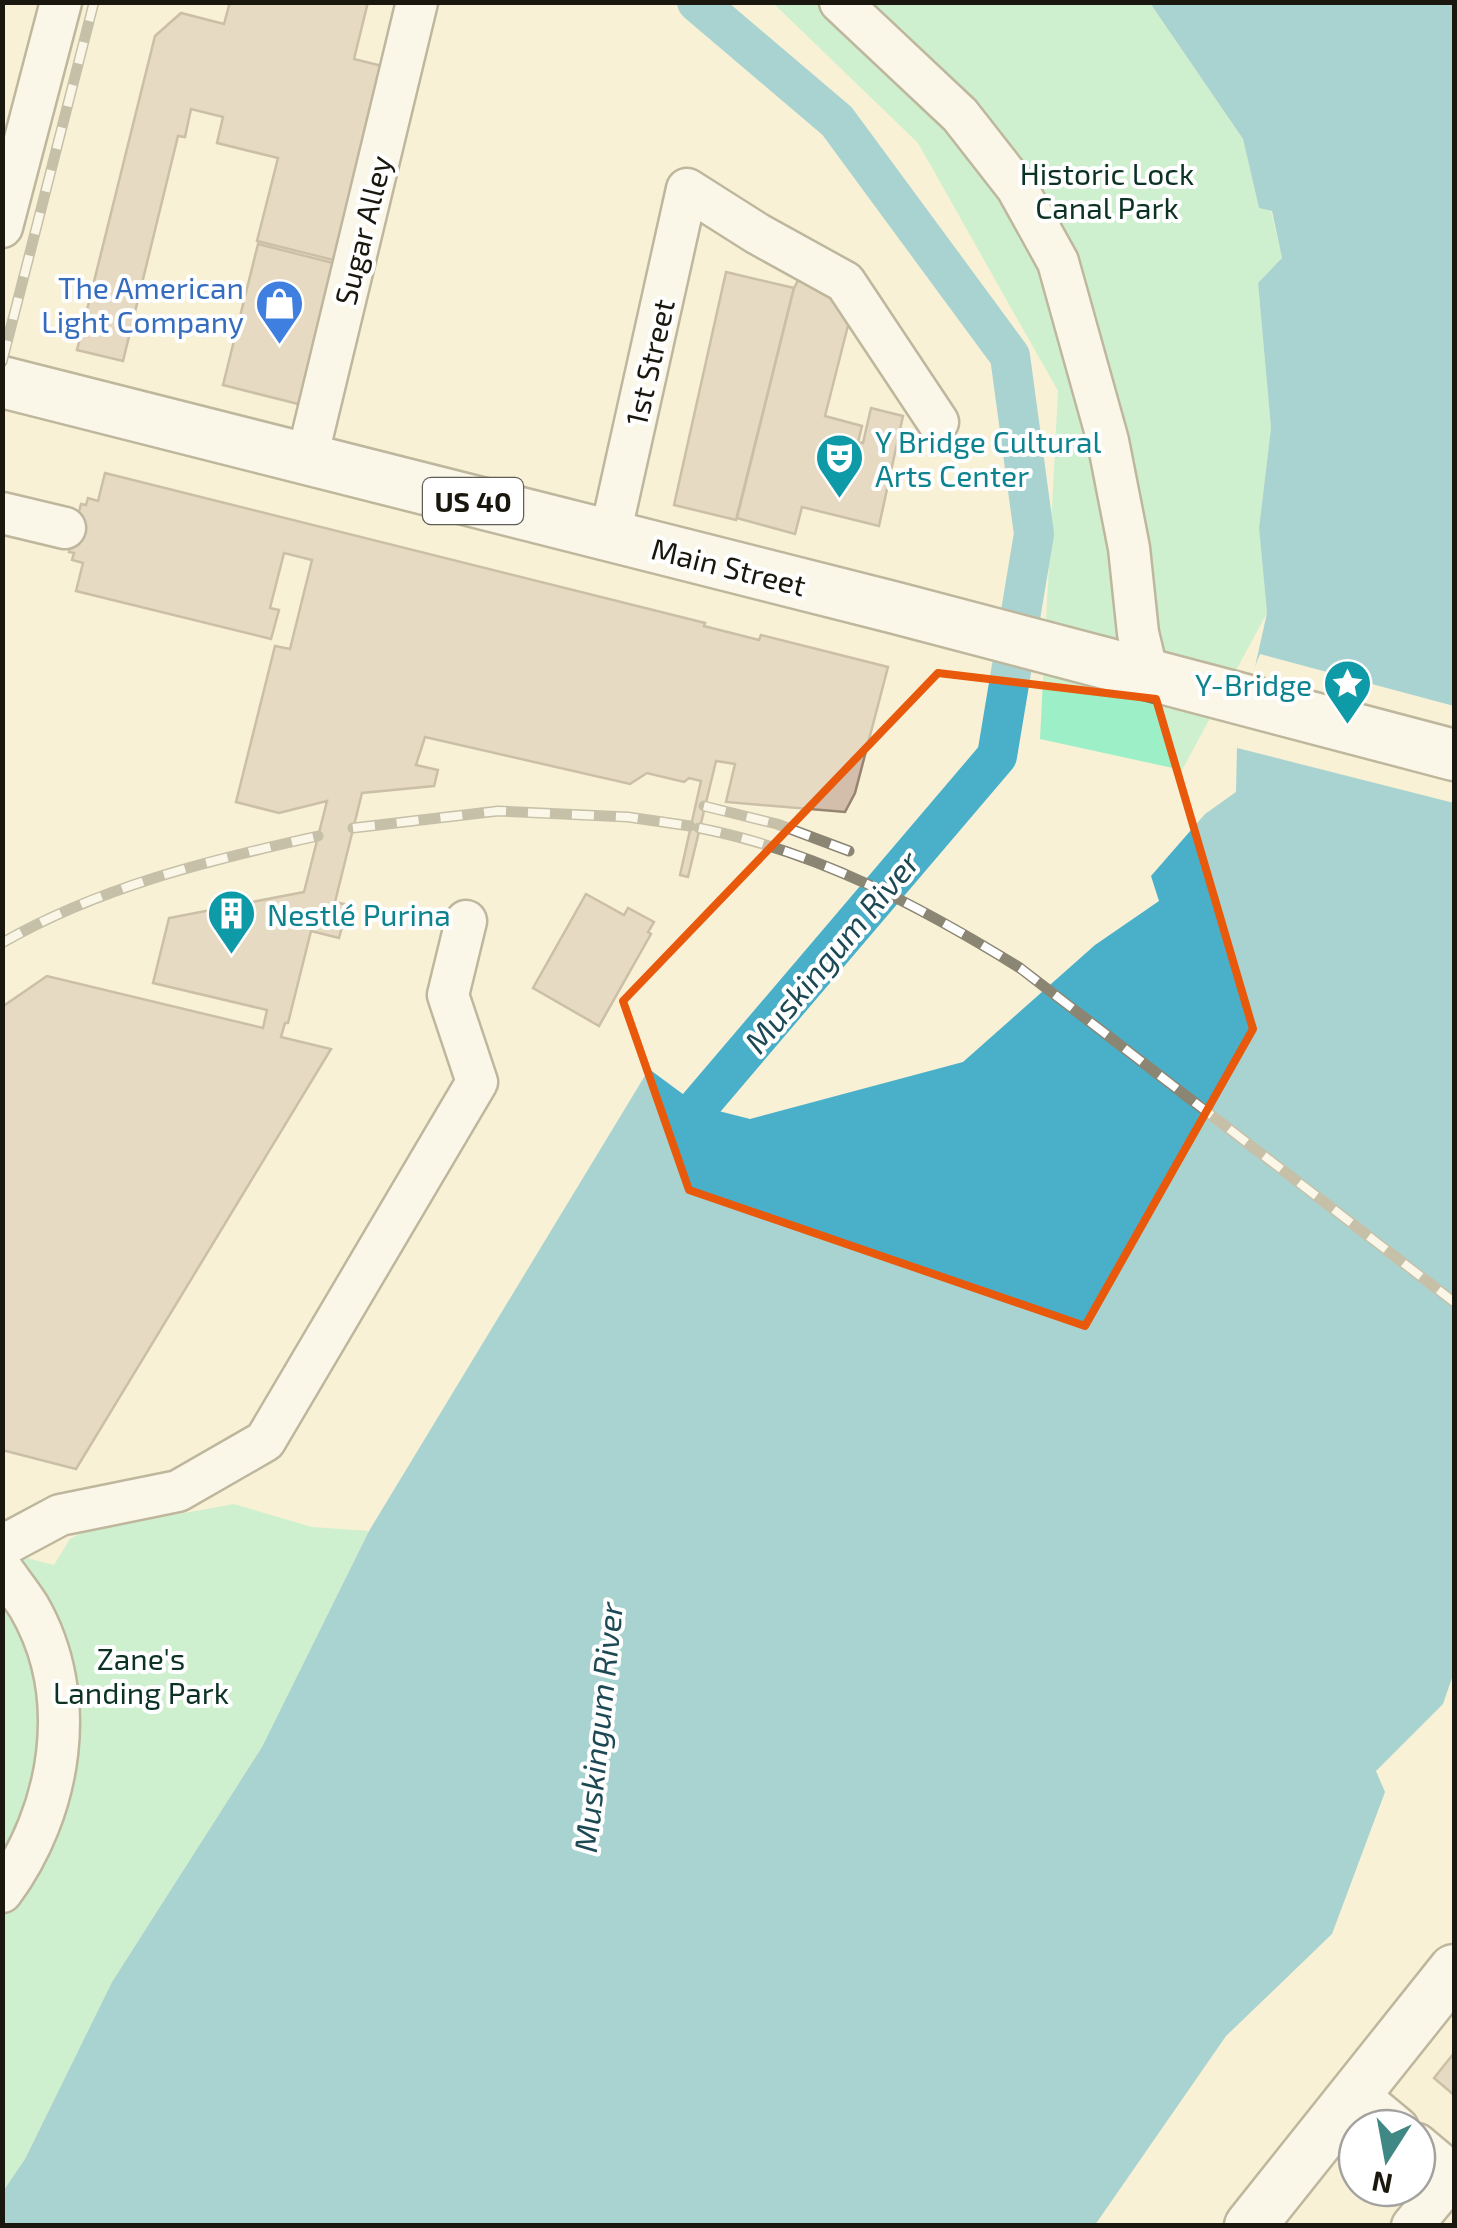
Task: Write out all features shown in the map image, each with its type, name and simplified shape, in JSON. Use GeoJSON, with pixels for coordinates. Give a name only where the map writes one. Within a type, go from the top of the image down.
{"type":"FeatureCollection","features":[{"type":"Feature","properties":{"kind":"main road","name":"Main Street"},"geometry":{"type":"LineString","coordinates":[[5,392],[306,458],[1454,755]]}},
{"type":"Feature","properties":{"kind":"main road"},"geometry":{"type":"LineString","coordinates":[[1250,2226],[1454,1970]]}},
{"type":"Feature","properties":{"kind":"street"},"geometry":{"type":"LineString","coordinates":[[2,227],[62,2]]}},
{"type":"Feature","properties":{"kind":"street","name":"Sugar Alley"},"geometry":{"type":"LineString","coordinates":[[306,458],[418,2]]}},
{"type":"Feature","properties":{"kind":"street"},"geometry":{"type":"LineString","coordinates":[[840,2],[960,115],[1017,188],[1058,262],[1108,441],[1148,675]]}},
{"type":"Feature","properties":{"kind":"street","name":"1st Street"},"geometry":{"type":"LineString","coordinates":[[610,535],[688,189],[758,234],[845,282],[938,422]]}},
{"type":"Feature","properties":{"kind":"street"},"geometry":{"type":"LineString","coordinates":[[2,513],[65,528]]}},
{"type":"Feature","properties":{"kind":"street"},"geometry":{"type":"LineString","coordinates":[[2,1546],[60,1515],[178,1491],[265,1441],[477,1082],[448,995],[466,921]]}},
{"type":"Feature","properties":{"kind":"street"},"geometry":{"type":"LineString","coordinates":[[2,1569],[30,1609],[44,1643],[54,1675],[59,1718],[58,1748],[46,1811],[27,1854],[2,1892]]}},
{"type":"Feature","properties":{"kind":"street"},"geometry":{"type":"LineString","coordinates":[[1356,2093],[1374,2108]]}},
{"type":"Feature","properties":{"kind":"street"},"geometry":{"type":"LineString","coordinates":[[1437,2161],[1454,2175],[1437,2196]]}},
{"type":"Feature","properties":{"kind":"highlighted area"},"geometry":{"type":"Polygon","coordinates":[[[938,673],[1156,699],[1253,1029],[1085,1326],[689,1190],[623,1001],[938,673]]]}},
{"type":"Feature","properties":{"kind":"green space","name":"Historic Lock Canal Park"},"geometry":{"type":"Polygon","coordinates":[[[773,3],[1150,3],[1243,139],[1259,208],[1271,211],[1282,258],[1258,284],[1271,428],[1259,528],[1267,613],[1182,770],[1040,739],[1058,391],[918,143],[773,3]]]}},
{"type":"Feature","properties":{"kind":"green space","name":"Zane's Landing Park"},"geometry":{"type":"Polygon","coordinates":[[[234,1504],[312,1527],[369,1531],[262,1747],[112,1982],[25,2159],[3,2193],[3,1552],[54,1565],[70,1539],[85,1531],[234,1504]]]}},
{"type":"Feature","properties":{"kind":"water"},"geometry":{"type":"Polygon","coordinates":[[[1150,3],[1454,3],[1454,1672],[1443,1704],[1376,1771],[1385,1792],[1332,1934],[1226,2036],[1095,2225],[3,2226],[2,2193],[25,2159],[112,1982],[262,1747],[369,1531],[649,1069],[699,1106],[750,1119],[963,1062],[1095,945],[1159,901],[1151,876],[1205,814],[1236,792],[1237,748],[1267,613],[1259,528],[1271,428],[1258,283],[1282,258],[1272,211],[1259,208],[1243,139],[1150,3]]]}},
{"type":"Feature","properties":{"kind":"pier","name":"Y-Bridge"},"geometry":{"type":"Polygon","coordinates":[[[1260,654],[1454,706],[1454,803],[1237,748],[1243,696],[1260,654]]]}},
{"type":"Feature","properties":{"kind":"building"},"geometry":{"type":"Polygon","coordinates":[[[230,2],[368,2],[354,59],[386,67],[337,261],[257,241],[278,158],[217,143],[223,117],[191,109],[185,137],[178,136],[123,361],[77,350],[155,36],[181,13],[224,24],[230,2]]]}},
{"type":"Feature","properties":{"kind":"building","name":"The American Light Company"},"geometry":{"type":"Polygon","coordinates":[[[258,244],[345,266],[310,407],[223,385],[258,244]]]}},
{"type":"Feature","properties":{"kind":"building"},"geometry":{"type":"Polygon","coordinates":[[[726,272],[794,288],[736,520],[674,505],[726,272]]]}},
{"type":"Feature","properties":{"kind":"building"},"geometry":{"type":"Polygon","coordinates":[[[801,275],[855,298],[825,416],[862,426],[858,442],[863,443],[871,408],[903,416],[879,526],[802,507],[795,534],[737,518],[794,288],[801,275]]]}},
{"type":"Feature","properties":{"kind":"building","name":"Nestlé Purina"},"geometry":{"type":"Polygon","coordinates":[[[105,473],[705,623],[704,626],[759,640],[761,635],[888,667],[855,793],[845,812],[726,802],[735,764],[716,761],[688,877],[680,875],[701,781],[689,778],[684,782],[647,773],[630,784],[425,737],[416,765],[438,770],[434,786],[362,793],[335,902],[348,905],[339,938],[311,931],[281,1037],[331,1049],[76,1469],[2,1450],[2,1007],[47,976],[263,1028],[267,1010],[153,983],[169,918],[304,892],[327,801],[279,813],[236,802],[275,646],[290,649],[312,560],[284,553],[270,608],[279,610],[271,639],[76,591],[83,563],[72,560],[74,553],[69,552],[81,504],[86,505],[88,498],[98,501],[105,473]]]}},
{"type":"Feature","properties":{"kind":"building"},"geometry":{"type":"Polygon","coordinates":[[[586,894],[624,915],[628,908],[654,922],[599,1026],[533,988],[586,894]]]}},
{"type":"Feature","properties":{"kind":"building"},"geometry":{"type":"Polygon","coordinates":[[[1454,2053],[1454,2095],[1434,2078],[1454,2053]]]}},
{"type":"Feature","properties":{"kind":"waterway","name":"Muskingum River"},"geometry":{"type":"LineString","coordinates":[[675,1152],[699,1106],[997,756],[1034,534],[1010,356],[837,121],[697,2]]}},
{"type":"Feature","properties":{"kind":"railway"},"geometry":{"type":"LineString","coordinates":[[2,362],[94,2]]}},
{"type":"Feature","properties":{"kind":"railway"},"geometry":{"type":"LineString","coordinates":[[704,806],[777,824],[849,851]]}},
{"type":"Feature","properties":{"kind":"railway"},"geometry":{"type":"LineString","coordinates":[[353,828],[498,811],[628,817],[690,826]]}},
{"type":"Feature","properties":{"kind":"railway"},"geometry":{"type":"LineString","coordinates":[[699,828],[784,851],[866,883],[1020,968],[1454,1302]]}},
{"type":"Feature","properties":{"kind":"railway"},"geometry":{"type":"LineString","coordinates":[[2,943],[116,891],[196,866],[318,836]]}},
{"type":"Feature","properties":{"kind":"place","name":"The American Light Company"},"geometry":{"type":"Point","coordinates":[279,346]}},
{"type":"Feature","properties":{"kind":"place","name":"Y Bridge Cultural Arts Center"},"geometry":{"type":"Point","coordinates":[840,500]}},
{"type":"Feature","properties":{"kind":"place","name":"Y-Bridge"},"geometry":{"type":"Point","coordinates":[1347,726]}},
{"type":"Feature","properties":{"kind":"place","name":"Nestlé Purina"},"geometry":{"type":"Point","coordinates":[232,956]}}]}
